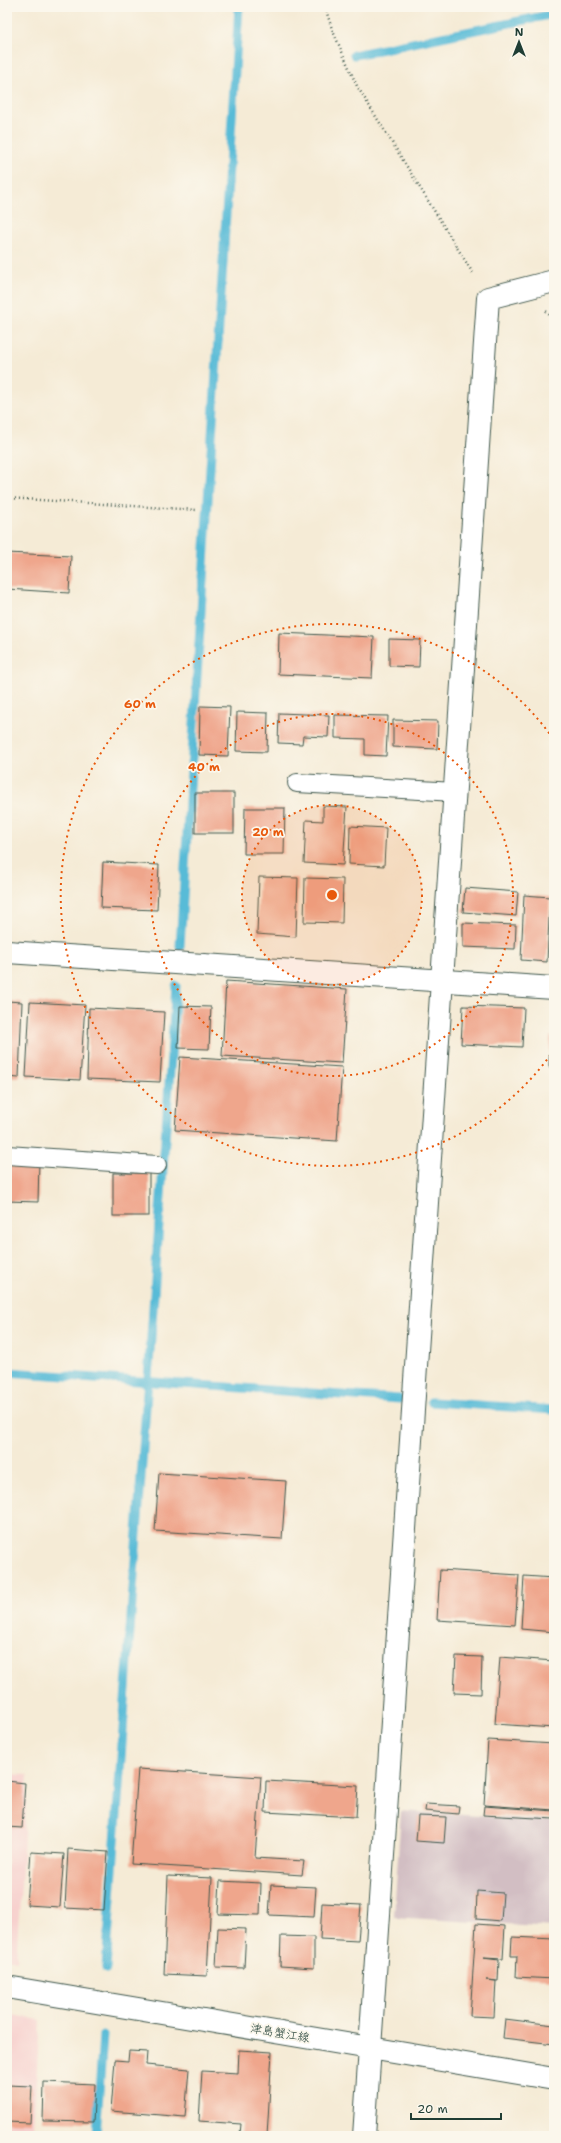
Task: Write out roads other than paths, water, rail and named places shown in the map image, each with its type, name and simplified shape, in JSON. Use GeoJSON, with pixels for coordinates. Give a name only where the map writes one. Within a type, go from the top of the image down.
{"type":"FeatureCollection","features":[{"type":"Feature","properties":{"kind":"street"},"geometry":{"type":"LineString","coordinates":[[364,2136],[488,298],[554,281]]}},
{"type":"Feature","properties":{"kind":"street"},"geometry":{"type":"LineString","coordinates":[[7,952],[554,988]]}},
{"type":"Feature","properties":{"kind":"street","name":"津島蟹江線"},"geometry":{"type":"LineString","coordinates":[[7,1987],[554,2079]]}},
{"type":"Feature","properties":{"kind":"lane"},"geometry":{"type":"LineString","coordinates":[[297,783],[455,792]]}},
{"type":"Feature","properties":{"kind":"lane"},"geometry":{"type":"LineString","coordinates":[[7,1155],[157,1165]]}},
{"type":"Feature","properties":{"kind":"waterway"},"geometry":{"type":"LineString","coordinates":[[180,946],[239,7]]}},
{"type":"Feature","properties":{"kind":"waterway"},"geometry":{"type":"LineString","coordinates":[[354,55],[554,14]]}},
{"type":"Feature","properties":{"kind":"waterway"},"geometry":{"type":"LineString","coordinates":[[106,1968],[176,986]]}},
{"type":"Feature","properties":{"kind":"waterway"},"geometry":{"type":"LineString","coordinates":[[7,1372],[400,1399]]}},
{"type":"Feature","properties":{"kind":"waterway"},"geometry":{"type":"LineString","coordinates":[[431,1402],[554,1410]]}},
{"type":"Feature","properties":{"kind":"waterway"},"geometry":{"type":"LineString","coordinates":[[96,2136],[103,2035]]}}]}
